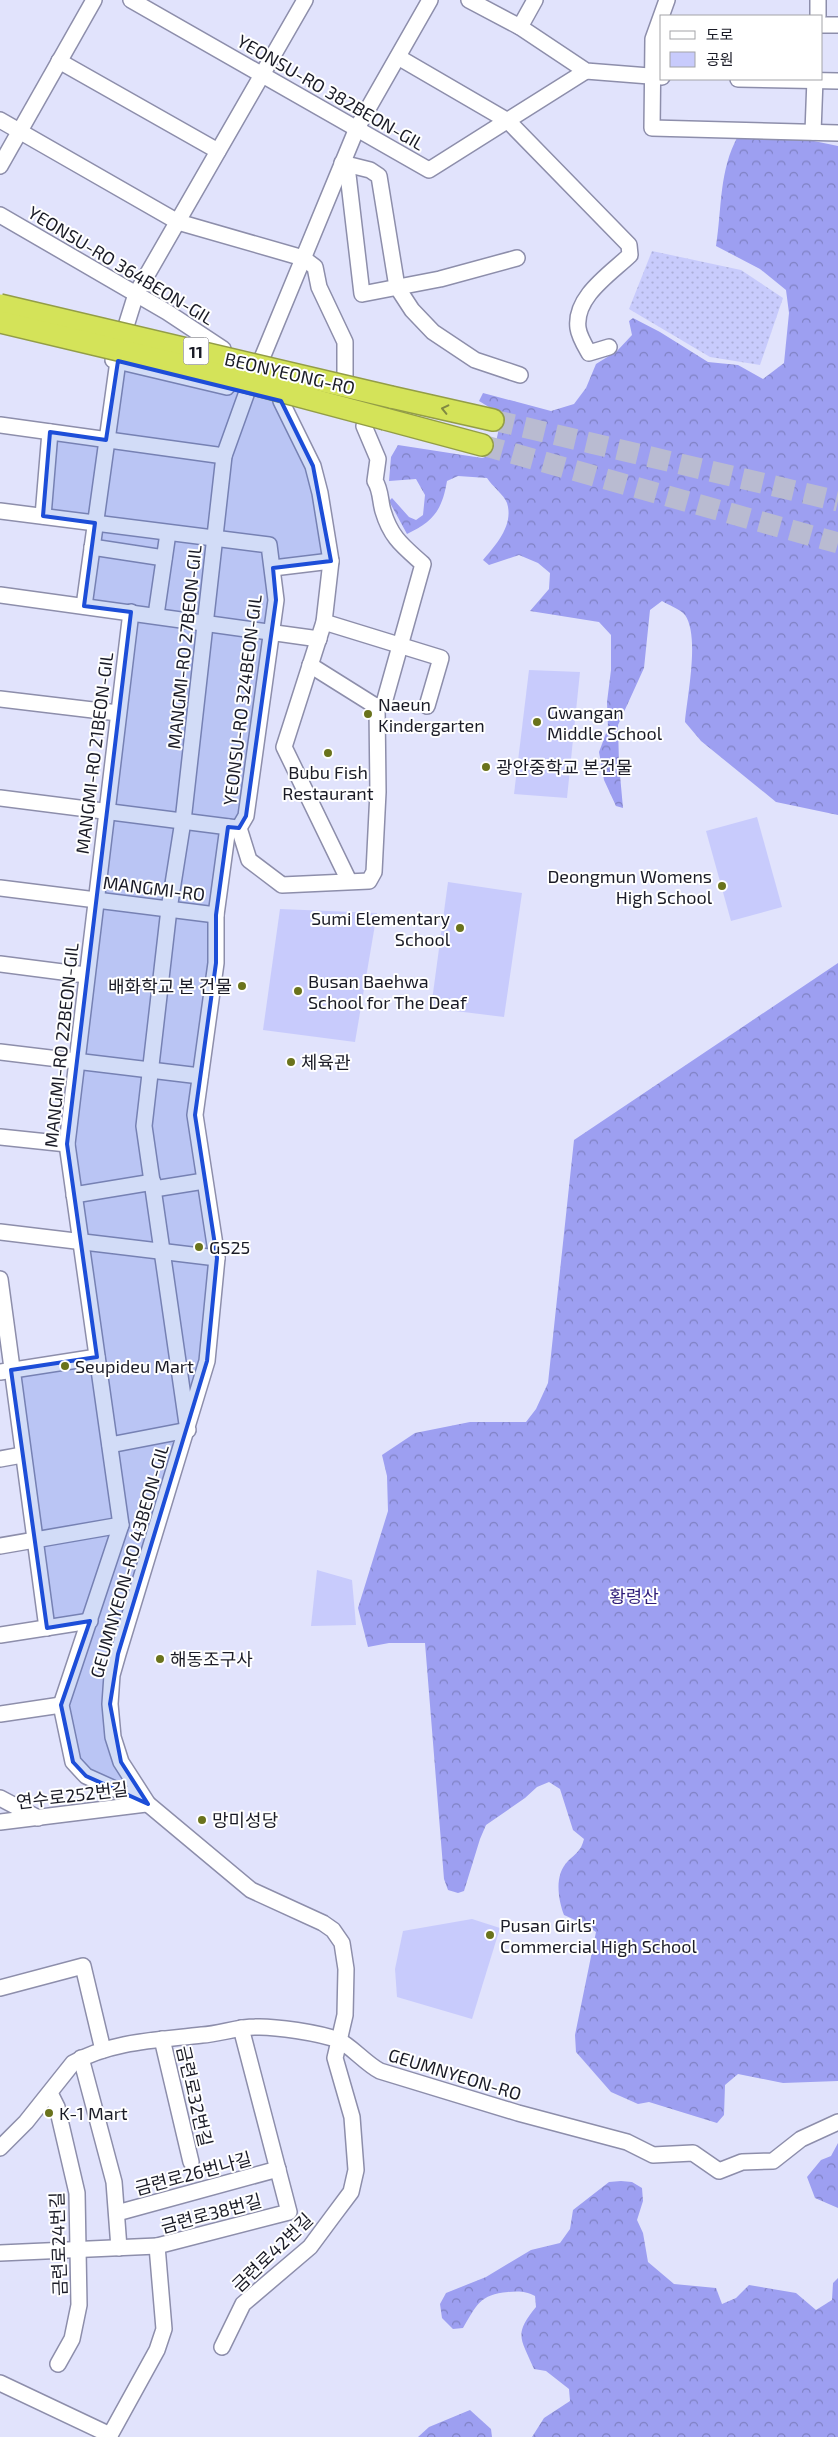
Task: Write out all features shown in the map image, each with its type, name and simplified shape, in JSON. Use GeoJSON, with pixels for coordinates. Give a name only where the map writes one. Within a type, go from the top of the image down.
{"type":"FeatureCollection","features":[{"type":"Feature","properties":{"kind":"highway","name":"BEONYEONG-RO"},"geometry":{"type":"LineString","coordinates":[[0,305],[493,420]]}},
{"type":"Feature","properties":{"kind":"highway","name":"BEONYEONG-RO"},"geometry":{"type":"LineString","coordinates":[[0,322],[190,367],[482,445]]}},
{"type":"Feature","properties":{"kind":"street"},"geometry":{"type":"LineString","coordinates":[[0,166],[94,0]]}},
{"type":"Feature","properties":{"kind":"street","name":"YEONSU-RO 382BEON-GIL"},"geometry":{"type":"LineString","coordinates":[[131,0],[429,170],[586,71]]}},
{"type":"Feature","properties":{"kind":"street"},"geometry":{"type":"LineString","coordinates":[[262,358],[303,258],[345,164],[357,128],[430,0]]}},
{"type":"Feature","properties":{"kind":"street"},"geometry":{"type":"LineString","coordinates":[[469,0],[520,27],[586,71],[657,77]]}},
{"type":"Feature","properties":{"kind":"street"},"geometry":{"type":"LineString","coordinates":[[520,27],[535,0]]}},
{"type":"Feature","properties":{"kind":"street"},"geometry":{"type":"LineString","coordinates":[[662,15],[667,0]]}},
{"type":"Feature","properties":{"kind":"street"},"geometry":{"type":"LineString","coordinates":[[818,0],[818,15]]}},
{"type":"Feature","properties":{"kind":"street"},"geometry":{"type":"LineString","coordinates":[[126,326],[136,294],[302,1]]}},
{"type":"Feature","properties":{"kind":"street"},"geometry":{"type":"LineString","coordinates":[[660,21],[653,39],[657,77],[652,128],[838,132]]}},
{"type":"Feature","properties":{"kind":"street"},"geometry":{"type":"LineString","coordinates":[[823,25],[838,25]]}},
{"type":"Feature","properties":{"kind":"street"},"geometry":{"type":"LineString","coordinates":[[398,57],[508,121],[629,245],[630,255],[586,297],[578,314],[578,330],[588,353],[609,347]]}},
{"type":"Feature","properties":{"kind":"street"},"geometry":{"type":"LineString","coordinates":[[59,61],[218,151]]}},
{"type":"Feature","properties":{"kind":"street"},"geometry":{"type":"LineString","coordinates":[[813,132],[815,80],[838,81]]}},
{"type":"Feature","properties":{"kind":"street"},"geometry":{"type":"LineString","coordinates":[[0,120],[178,222],[303,258],[315,267],[319,286],[345,342],[345,377]]}},
{"type":"Feature","properties":{"kind":"street"},"geometry":{"type":"LineString","coordinates":[[345,164],[362,294],[440,279],[517,258]]}},
{"type":"Feature","properties":{"kind":"street"},"geometry":{"type":"LineString","coordinates":[[345,164],[370,170],[379,176],[397,287],[412,310],[433,332],[475,360],[520,374]]}},
{"type":"Feature","properties":{"kind":"street","name":"YEONSU-RO 364BEON-GIL"},"geometry":{"type":"LineString","coordinates":[[0,214],[136,294],[223,349]]}},
{"type":"Feature","properties":{"kind":"street"},"geometry":{"type":"LineString","coordinates":[[0,296],[345,377],[351,384],[344,412],[336,414],[0,332]]}},
{"type":"Feature","properties":{"kind":"street"},"geometry":{"type":"LineString","coordinates":[[84,606],[118,361]]}},
{"type":"Feature","properties":{"kind":"street","name":"MANGMI-RO 27BEON-GIL"},"geometry":{"type":"LineString","coordinates":[[188,1430],[144,1126],[169,909],[183,821],[207,622],[224,456],[247,392]]}},
{"type":"Feature","properties":{"kind":"street"},"geometry":{"type":"LineString","coordinates":[[281,401],[312,466],[320,493],[331,561],[324,622],[284,747],[349,881]]}},
{"type":"Feature","properties":{"kind":"street"},"geometry":{"type":"LineString","coordinates":[[0,430],[0,425],[224,456]]}},
{"type":"Feature","properties":{"kind":"street"},"geometry":{"type":"LineString","coordinates":[[310,665],[377,707],[384,703],[423,564],[393,537],[382,510],[379,486],[375,481],[378,458],[364,426]]}},
{"type":"Feature","properties":{"kind":"street"},"geometry":{"type":"LineString","coordinates":[[42,516],[50,432]]}},
{"type":"Feature","properties":{"kind":"street"},"geometry":{"type":"LineString","coordinates":[[0,511],[215,540]]}},
{"type":"Feature","properties":{"kind":"street"},"geometry":{"type":"LineString","coordinates":[[156,615],[168,533]]}},
{"type":"Feature","properties":{"kind":"street","name":"YEONSU-RO 324BEON-GIL"},"geometry":{"type":"LineString","coordinates":[[0,798],[233,827],[246,816],[273,632],[276,600],[273,568],[269,545],[215,540]]}},
{"type":"Feature","properties":{"kind":"street"},"geometry":{"type":"LineString","coordinates":[[92,547],[164,558]]}},
{"type":"Feature","properties":{"kind":"street"},"geometry":{"type":"LineString","coordinates":[[273,568],[331,561]]}},
{"type":"Feature","properties":{"kind":"street"},"geometry":{"type":"LineString","coordinates":[[0,595],[207,622],[319,639]]}},
{"type":"Feature","properties":{"kind":"street","name":"MANGMI-RO 21BEON-GIL"},"geometry":{"type":"LineString","coordinates":[[95,899],[130,612]]}},
{"type":"Feature","properties":{"kind":"street"},"geometry":{"type":"LineString","coordinates":[[324,622],[442,658],[427,706]]}},
{"type":"Feature","properties":{"kind":"street"},"geometry":{"type":"LineString","coordinates":[[0,698],[118,713]]}},
{"type":"Feature","properties":{"kind":"street","name":"YEONSU-RO 324BEON-GIL"},"geometry":{"type":"LineString","coordinates":[[233,827],[250,860],[282,885],[368,880],[374,872],[378,792],[377,707]]}},
{"type":"Feature","properties":{"kind":"street","name":"MANGMI-RO"},"geometry":{"type":"LineString","coordinates":[[0,888],[216,915],[233,827]]}},
{"type":"Feature","properties":{"kind":"street","name":"MANGMI-RO 22BEON-GIL"},"geometry":{"type":"LineString","coordinates":[[61,1705],[121,1525],[66,1144],[95,899]]}},
{"type":"Feature","properties":{"kind":"street","name":"GEUMNYEON-RO 43BEON-GIL"},"geometry":{"type":"LineString","coordinates":[[216,915],[216,963],[195,1115],[217,1258],[207,1361],[188,1430],[112,1676],[110,1714],[113,1737],[121,1762],[148,1804],[251,1890],[323,1923],[334,1930],[342,1942],[346,1969],[346,2015],[339,2040]]}},
{"type":"Feature","properties":{"kind":"street"},"geometry":{"type":"LineString","coordinates":[[0,964],[86,975]]}},
{"type":"Feature","properties":{"kind":"street"},"geometry":{"type":"LineString","coordinates":[[0,1052],[200,1076]]}},
{"type":"Feature","properties":{"kind":"street"},"geometry":{"type":"LineString","coordinates":[[0,1137],[66,1144]]}},
{"type":"Feature","properties":{"kind":"street"},"geometry":{"type":"LineString","coordinates":[[74,1195],[204,1181]]}},
{"type":"Feature","properties":{"kind":"street"},"geometry":{"type":"LineString","coordinates":[[0,1232],[217,1258]]}},
{"type":"Feature","properties":{"kind":"street"},"geometry":{"type":"LineString","coordinates":[[0,1279],[6,1371],[22,1455],[47,1628]]}},
{"type":"Feature","properties":{"kind":"street"},"geometry":{"type":"LineString","coordinates":[[6,1371],[97,1357]]}},
{"type":"Feature","properties":{"kind":"street"},"geometry":{"type":"LineString","coordinates":[[110,1445],[188,1430]]}},
{"type":"Feature","properties":{"kind":"street"},"geometry":{"type":"LineString","coordinates":[[0,1459],[22,1455]]}},
{"type":"Feature","properties":{"kind":"street"},"geometry":{"type":"LineString","coordinates":[[0,1546],[121,1525]]}},
{"type":"Feature","properties":{"kind":"street"},"geometry":{"type":"LineString","coordinates":[[0,1635],[90,1621]]}},
{"type":"Feature","properties":{"kind":"street"},"geometry":{"type":"LineString","coordinates":[[0,1714],[61,1705],[73,1762],[86,1776],[148,1804]]}},
{"type":"Feature","properties":{"kind":"street"},"geometry":{"type":"LineString","coordinates":[[0,1798],[38,1818]]}},
{"type":"Feature","properties":{"kind":"street","name":"연수로252번길"},"geometry":{"type":"LineString","coordinates":[[0,1822],[148,1804]]}},
{"type":"Feature","properties":{"kind":"street"},"geometry":{"type":"LineString","coordinates":[[0,1988],[82,1966],[103,2050]]}},
{"type":"Feature","properties":{"kind":"street"},"geometry":{"type":"LineString","coordinates":[[0,2148],[26,2122],[73,2063],[103,2050],[162,2039],[204,2035],[242,2028],[268,2027],[339,2040]]}},
{"type":"Feature","properties":{"kind":"street","name":"금련로38번길"},"geometry":{"type":"LineString","coordinates":[[109,2436],[157,2350],[164,2329],[157,2246],[289,2212],[242,2028]]}},
{"type":"Feature","properties":{"kind":"street","name":"금련로32번길"},"geometry":{"type":"LineString","coordinates":[[162,2039],[191,2162]]}},
{"type":"Feature","properties":{"kind":"street","name":"GEUMNYEON-RO"},"geometry":{"type":"LineString","coordinates":[[339,2040],[367,2064],[380,2071],[518,2113],[627,2142],[653,2155],[693,2154],[718,2171],[742,2162],[773,2162],[801,2139],[838,2122]]}},
{"type":"Feature","properties":{"kind":"street","name":"금련로42번길"},"geometry":{"type":"LineString","coordinates":[[222,2347],[243,2304],[310,2246],[351,2192],[356,2170],[354,2129],[335,2058],[339,2040]]}},
{"type":"Feature","properties":{"kind":"street"},"geometry":{"type":"LineString","coordinates":[[81,2058],[114,2182],[119,2248]]}},
{"type":"Feature","properties":{"kind":"street","name":"금련로24번길"},"geometry":{"type":"LineString","coordinates":[[50,2093],[57,2107],[77,2193],[76,2249],[79,2305],[72,2339],[58,2364]]}},
{"type":"Feature","properties":{"kind":"street","name":"금련로26번나길"},"geometry":{"type":"LineString","coordinates":[[117,2213],[278,2169]]}},
{"type":"Feature","properties":{"kind":"street"},"geometry":{"type":"LineString","coordinates":[[0,2252],[157,2246]]}},
{"type":"Feature","properties":{"kind":"street"},"geometry":{"type":"LineString","coordinates":[[0,2383],[109,2436]]}},
{"type":"Feature","properties":{"kind":"highlighted area"},"geometry":{"type":"Polygon","coordinates":[[[118,361],[281,401],[313,466],[331,561],[273,568],[276,600],[246,816],[239,828],[228,827],[216,915],[216,963],[195,1115],[217,1258],[207,1361],[118,1654],[110,1704],[121,1762],[148,1804],[86,1776],[73,1762],[61,1705],[90,1621],[47,1628],[11,1370],[97,1357],[67,1144],[131,612],[84,606],[95,523],[43,516],[50,432],[106,440],[118,361]]]}},
{"type":"Feature","properties":{"kind":"green space"},"geometry":{"type":"Polygon","coordinates":[[[738,136],[809,140],[838,146],[838,815],[776,802],[701,741],[685,722],[690,683],[692,637],[685,615],[662,601],[650,610],[644,668],[618,725],[623,808],[616,806],[604,780],[599,752],[608,728],[607,702],[611,670],[611,635],[599,622],[530,611],[549,589],[550,573],[538,563],[519,555],[489,565],[483,560],[506,527],[509,511],[505,500],[487,478],[458,476],[447,481],[442,500],[435,514],[424,524],[407,534],[389,501],[392,498],[409,517],[416,520],[423,515],[425,495],[416,479],[389,481],[391,457],[398,445],[482,458],[493,455],[502,415],[479,401],[483,393],[551,411],[574,404],[586,388],[596,364],[617,351],[632,335],[629,321],[633,318],[660,332],[708,362],[738,365],[763,379],[784,363],[789,313],[786,290],[760,269],[716,246],[724,176],[727,162],[738,136]]]}},
{"type":"Feature","properties":{"kind":"green space"},"geometry":{"type":"Polygon","coordinates":[[[652,251],[741,270],[783,298],[760,365],[710,357],[629,309],[652,251]]]}},
{"type":"Feature","properties":{"kind":"green space"},"geometry":{"type":"Polygon","coordinates":[[[529,670],[580,672],[567,798],[514,794],[529,670]]]}},
{"type":"Feature","properties":{"kind":"green space"},"geometry":{"type":"Polygon","coordinates":[[[757,817],[782,907],[731,921],[706,831],[757,817]]]}},
{"type":"Feature","properties":{"kind":"green space"},"geometry":{"type":"Polygon","coordinates":[[[448,882],[522,893],[504,1017],[431,1008],[448,882]]]}},
{"type":"Feature","properties":{"kind":"green space"},"geometry":{"type":"Polygon","coordinates":[[[280,909],[377,913],[355,1042],[263,1030],[280,909]]]}},
{"type":"Feature","properties":{"kind":"green space","name":"황령산"},"geometry":{"type":"Polygon","coordinates":[[[838,963],[838,2081],[783,2083],[738,2074],[725,2085],[724,2115],[717,2123],[649,2102],[638,2104],[611,2092],[576,2052],[575,2035],[596,1932],[564,1915],[560,1902],[558,1887],[561,1873],[568,1861],[580,1849],[584,1839],[573,1830],[560,1789],[549,1782],[537,1787],[525,1798],[486,1825],[464,1891],[458,1893],[448,1890],[444,1879],[425,1643],[389,1643],[368,1647],[358,1608],[388,1511],[387,1476],[382,1455],[415,1433],[470,1422],[526,1422],[536,1409],[548,1383],[574,1140],[838,963]]]}},
{"type":"Feature","properties":{"kind":"green space"},"geometry":{"type":"Polygon","coordinates":[[[317,1570],[352,1580],[356,1625],[311,1626],[317,1570]]]}},
{"type":"Feature","properties":{"kind":"green space"},"geometry":{"type":"Polygon","coordinates":[[[472,1919],[500,1928],[472,2019],[397,1997],[395,1969],[403,1931],[472,1919]]]}},
{"type":"Feature","properties":{"kind":"green space"},"geometry":{"type":"Polygon","coordinates":[[[838,2143],[838,2208],[815,2198],[807,2177],[821,2160],[831,2156],[838,2143]]]}},
{"type":"Feature","properties":{"kind":"green space"},"geometry":{"type":"Polygon","coordinates":[[[609,2182],[632,2182],[642,2188],[643,2201],[637,2220],[643,2233],[648,2262],[674,2284],[716,2288],[722,2304],[736,2298],[749,2285],[796,2293],[816,2310],[832,2300],[833,2283],[838,2278],[838,2437],[532,2437],[544,2418],[570,2401],[569,2389],[546,2371],[534,2369],[523,2343],[522,2331],[524,2324],[536,2307],[535,2296],[519,2292],[491,2295],[480,2302],[463,2328],[453,2329],[442,2318],[440,2304],[446,2293],[486,2277],[531,2250],[560,2243],[570,2229],[573,2210],[609,2182]]]}},
{"type":"Feature","properties":{"kind":"green space"},"geometry":{"type":"Polygon","coordinates":[[[470,2410],[491,2429],[492,2437],[418,2437],[429,2427],[470,2410]]]}},
{"type":"Feature","properties":{"kind":"tunnel"},"geometry":{"type":"LineString","coordinates":[[493,420],[838,501]]}},
{"type":"Feature","properties":{"kind":"tunnel"},"geometry":{"type":"LineString","coordinates":[[482,445],[838,543]]}},
{"type":"Feature","properties":{"kind":"place","name":"Naeun Kindergarten"},"geometry":{"type":"Point","coordinates":[368,714]}},
{"type":"Feature","properties":{"kind":"place","name":"Gwangan Middle School"},"geometry":{"type":"Point","coordinates":[537,722]}},
{"type":"Feature","properties":{"kind":"place","name":"Bubu Fish Restaurant"},"geometry":{"type":"Point","coordinates":[328,753]}},
{"type":"Feature","properties":{"kind":"place","name":"광안중학교 본건물"},"geometry":{"type":"Point","coordinates":[486,767]}},
{"type":"Feature","properties":{"kind":"place","name":"Deongmun Womens High School"},"geometry":{"type":"Point","coordinates":[722,886]}},
{"type":"Feature","properties":{"kind":"place","name":"Sumi Elementary School"},"geometry":{"type":"Point","coordinates":[460,928]}},
{"type":"Feature","properties":{"kind":"place","name":"배화학교 본 건물"},"geometry":{"type":"Point","coordinates":[242,986]}},
{"type":"Feature","properties":{"kind":"place","name":"Busan Baehwa School for The Deaf"},"geometry":{"type":"Point","coordinates":[298,991]}},
{"type":"Feature","properties":{"kind":"place","name":"체육관"},"geometry":{"type":"Point","coordinates":[291,1062]}},
{"type":"Feature","properties":{"kind":"place","name":"GS25"},"geometry":{"type":"Point","coordinates":[199,1247]}},
{"type":"Feature","properties":{"kind":"place","name":"Seupideu Mart"},"geometry":{"type":"Point","coordinates":[65,1366]}},
{"type":"Feature","properties":{"kind":"place","name":"해동조구사"},"geometry":{"type":"Point","coordinates":[160,1659]}},
{"type":"Feature","properties":{"kind":"place","name":"망미성당"},"geometry":{"type":"Point","coordinates":[202,1820]}},
{"type":"Feature","properties":{"kind":"place","name":"Pusan Girls' Commercial High School"},"geometry":{"type":"Point","coordinates":[490,1935]}},
{"type":"Feature","properties":{"kind":"place","name":"K-1 Mart"},"geometry":{"type":"Point","coordinates":[49,2113]}}]}
